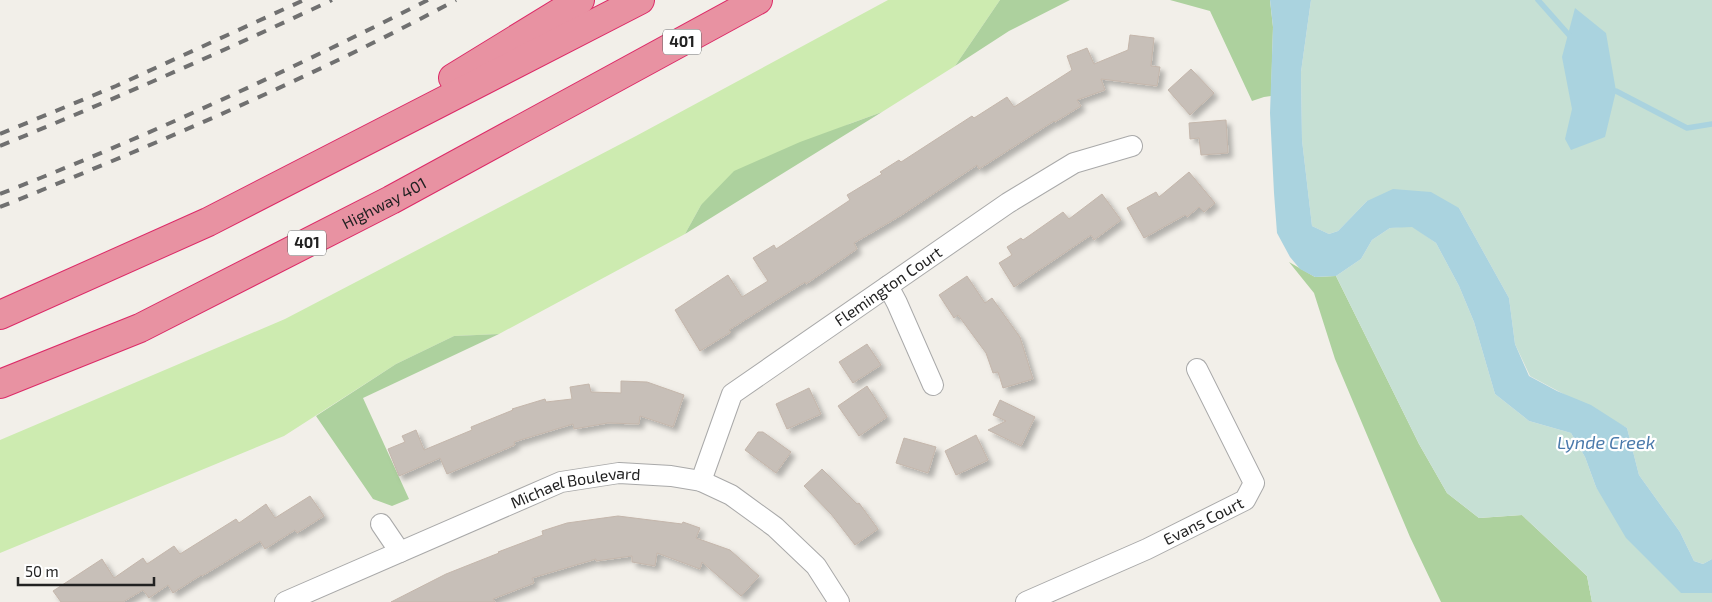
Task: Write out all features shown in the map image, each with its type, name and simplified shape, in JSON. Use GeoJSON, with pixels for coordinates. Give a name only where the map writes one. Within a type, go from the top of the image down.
{"type":"FeatureCollection","features":[{"type":"Feature","properties":{"kind":"highway"},"geometry":{"type":"LineString","coordinates":[[331,159],[444,83],[580,0]]}},
{"type":"Feature","properties":{"kind":"highway"},"geometry":{"type":"LineString","coordinates":[[0,315],[208,222],[640,0]]}},
{"type":"Feature","properties":{"kind":"highway","name":"Highway 401"},"geometry":{"type":"LineString","coordinates":[[0,384],[140,328],[391,200],[758,0]]}},
{"type":"Feature","properties":{"kind":"street","name":"Flemington Court"},"geometry":{"type":"LineString","coordinates":[[701,481],[732,394],[1008,203],[1074,163],[1132,146]]}},
{"type":"Feature","properties":{"kind":"street"},"geometry":{"type":"LineString","coordinates":[[888,286],[933,385]]}},
{"type":"Feature","properties":{"kind":"street","name":"Evans Court"},"geometry":{"type":"LineString","coordinates":[[1026,602],[1147,549],[1245,500],[1254,482],[1197,369]]}},
{"type":"Feature","properties":{"kind":"street","name":"Michael Boulevard"},"geometry":{"type":"LineString","coordinates":[[284,602],[561,482],[619,473],[671,476],[701,481],[731,495],[775,527],[816,566],[839,602]]}},
{"type":"Feature","properties":{"kind":"street"},"geometry":{"type":"LineString","coordinates":[[381,524],[400,552]]}},
{"type":"Feature","properties":{"kind":"green space"},"geometry":{"type":"Polygon","coordinates":[[[888,0],[1000,0],[955,66],[882,112],[849,124],[701,205],[685,234],[499,334],[454,336],[396,364],[284,436],[0,553],[0,440],[285,319],[636,136],[888,0]]]}},
{"type":"Feature","properties":{"kind":"green space"},"geometry":{"type":"Polygon","coordinates":[[[1000,0],[1070,0],[1009,31],[955,66],[1000,0]]]}},
{"type":"Feature","properties":{"kind":"green space"},"geometry":{"type":"Polygon","coordinates":[[[1170,0],[1270,0],[1273,27],[1271,96],[1252,101],[1210,11],[1170,0]]]}},
{"type":"Feature","properties":{"kind":"green space"},"geometry":{"type":"Polygon","coordinates":[[[1311,0],[1712,0],[1712,559],[1703,564],[1694,561],[1680,532],[1639,475],[1627,428],[1530,376],[1515,344],[1509,298],[1459,208],[1367,201],[1338,231],[1329,234],[1312,226],[1302,140],[1301,72],[1311,0]]]}},
{"type":"Feature","properties":{"kind":"green space"},"geometry":{"type":"Polygon","coordinates":[[[882,112],[685,234],[701,205],[734,171],[800,142],[882,112]]]}},
{"type":"Feature","properties":{"kind":"green space"},"geometry":{"type":"Polygon","coordinates":[[[1412,226],[1436,243],[1459,286],[1474,322],[1495,394],[1529,421],[1571,433],[1585,457],[1596,487],[1681,592],[1712,593],[1712,602],[1592,602],[1587,576],[1522,515],[1479,518],[1447,493],[1419,444],[1336,276],[1361,259],[1372,240],[1390,228],[1412,226]]]}},
{"type":"Feature","properties":{"kind":"green space"},"geometry":{"type":"Polygon","coordinates":[[[1289,262],[1315,277],[1336,276],[1419,444],[1447,493],[1479,518],[1522,515],[1587,576],[1592,602],[1441,602],[1410,537],[1335,359],[1314,293],[1289,262]]]}},
{"type":"Feature","properties":{"kind":"green space"},"geometry":{"type":"Polygon","coordinates":[[[499,334],[363,398],[409,499],[392,506],[373,499],[316,416],[396,364],[454,336],[499,334]]]}},
{"type":"Feature","properties":{"kind":"water","name":"Lynde Creek"},"geometry":{"type":"Polygon","coordinates":[[[1270,0],[1311,0],[1301,72],[1302,140],[1312,226],[1329,234],[1338,231],[1367,201],[1393,189],[1431,192],[1459,208],[1509,298],[1515,344],[1529,376],[1557,391],[1591,405],[1627,428],[1639,475],[1680,532],[1694,561],[1703,564],[1712,559],[1712,593],[1681,593],[1626,538],[1596,487],[1585,457],[1571,433],[1529,421],[1495,394],[1474,322],[1459,286],[1436,243],[1412,227],[1390,228],[1372,240],[1361,259],[1336,276],[1315,277],[1300,269],[1290,257],[1277,233],[1270,113],[1273,27],[1270,0]]]}},
{"type":"Feature","properties":{"kind":"water"},"geometry":{"type":"Polygon","coordinates":[[[1575,8],[1606,33],[1616,91],[1605,137],[1571,150],[1565,139],[1572,109],[1562,57],[1575,8]]]}},
{"type":"Feature","properties":{"kind":"building"},"geometry":{"type":"Polygon","coordinates":[[[1130,35],[1154,38],[1151,66],[1160,67],[1157,86],[1101,79],[1105,90],[1077,100],[1081,106],[979,169],[977,165],[900,216],[854,243],[857,249],[806,284],[805,282],[729,330],[731,332],[700,351],[675,310],[728,275],[742,297],[768,281],[753,258],[774,245],[776,249],[850,200],[847,195],[882,174],[880,172],[899,160],[901,162],[972,116],[974,118],[1007,97],[1014,107],[1072,70],[1067,56],[1087,48],[1094,64],[1128,50],[1130,35]]]}},
{"type":"Feature","properties":{"kind":"building"},"geometry":{"type":"Polygon","coordinates":[[[1191,69],[1214,93],[1190,115],[1168,90],[1191,69]]]}},
{"type":"Feature","properties":{"kind":"building"},"geometry":{"type":"Polygon","coordinates":[[[1226,120],[1228,153],[1201,155],[1199,138],[1190,139],[1189,123],[1226,120]]]}},
{"type":"Feature","properties":{"kind":"building"},"geometry":{"type":"Polygon","coordinates":[[[1189,172],[1215,203],[1204,212],[1199,207],[1187,217],[1185,215],[1144,238],[1127,208],[1156,192],[1159,197],[1189,172]]]}},
{"type":"Feature","properties":{"kind":"building"},"geometry":{"type":"Polygon","coordinates":[[[1102,194],[1121,220],[1094,240],[1091,235],[1014,287],[999,263],[1012,255],[1007,247],[1021,238],[1023,240],[1063,212],[1069,219],[1102,194]]]}},
{"type":"Feature","properties":{"kind":"building"},"geometry":{"type":"Polygon","coordinates":[[[967,276],[985,303],[992,298],[1020,337],[1033,379],[1003,388],[998,372],[993,373],[986,353],[958,315],[954,318],[939,295],[967,276]]]}},
{"type":"Feature","properties":{"kind":"building"},"geometry":{"type":"Polygon","coordinates":[[[867,344],[881,365],[853,383],[839,362],[867,344]]]}},
{"type":"Feature","properties":{"kind":"building"},"geometry":{"type":"Polygon","coordinates":[[[621,381],[647,382],[684,395],[673,427],[640,416],[639,424],[608,423],[574,429],[573,424],[514,442],[515,445],[447,474],[440,458],[399,476],[388,449],[405,442],[402,436],[416,430],[424,450],[472,430],[471,427],[512,409],[545,399],[546,402],[572,399],[570,387],[589,384],[591,392],[621,393],[621,381]]]}},
{"type":"Feature","properties":{"kind":"building"},"geometry":{"type":"Polygon","coordinates":[[[867,386],[887,417],[859,436],[838,406],[867,386]]]}},
{"type":"Feature","properties":{"kind":"building"},"geometry":{"type":"Polygon","coordinates":[[[809,388],[821,414],[787,429],[776,404],[809,388]]]}},
{"type":"Feature","properties":{"kind":"building"},"geometry":{"type":"Polygon","coordinates":[[[1000,400],[1035,417],[1021,446],[988,430],[1006,421],[993,415],[1000,400]]]}},
{"type":"Feature","properties":{"kind":"building"},"geometry":{"type":"Polygon","coordinates":[[[758,432],[763,432],[791,452],[776,473],[745,450],[758,432]]]}},
{"type":"Feature","properties":{"kind":"building"},"geometry":{"type":"Polygon","coordinates":[[[976,435],[988,460],[956,475],[945,451],[976,435]]]}},
{"type":"Feature","properties":{"kind":"building"},"geometry":{"type":"Polygon","coordinates":[[[904,438],[936,447],[928,473],[896,463],[904,438]]]}},
{"type":"Feature","properties":{"kind":"building"},"geometry":{"type":"Polygon","coordinates":[[[822,469],[857,504],[859,503],[878,529],[855,545],[831,514],[804,486],[822,469]]]}},
{"type":"Feature","properties":{"kind":"building"},"geometry":{"type":"Polygon","coordinates":[[[310,496],[324,516],[297,533],[295,530],[265,549],[260,541],[173,593],[168,585],[149,598],[143,590],[123,602],[61,602],[53,591],[102,559],[114,578],[143,558],[147,564],[174,546],[180,554],[236,519],[239,523],[266,504],[275,518],[310,496]]]}},
{"type":"Feature","properties":{"kind":"building"},"geometry":{"type":"Polygon","coordinates":[[[618,516],[682,524],[683,522],[700,528],[696,538],[730,550],[759,576],[741,596],[702,562],[700,569],[657,553],[655,566],[632,562],[632,556],[596,561],[596,559],[532,578],[534,583],[493,599],[495,602],[391,602],[446,574],[543,535],[542,531],[567,523],[618,516]]]}},
{"type":"Feature","properties":{"kind":"waterway"},"geometry":{"type":"LineString","coordinates":[[1538,0],[1569,35]]}},
{"type":"Feature","properties":{"kind":"waterway"},"geometry":{"type":"LineString","coordinates":[[1616,91],[1687,128],[1712,124]]}},
{"type":"Feature","properties":{"kind":"railway"},"geometry":{"type":"LineString","coordinates":[[0,134],[116,86],[304,0]]}},
{"type":"Feature","properties":{"kind":"railway"},"geometry":{"type":"LineString","coordinates":[[0,146],[167,75],[332,0]]}},
{"type":"Feature","properties":{"kind":"railway"},"geometry":{"type":"LineString","coordinates":[[0,194],[109,150],[216,102],[428,0]]}},
{"type":"Feature","properties":{"kind":"railway"},"geometry":{"type":"LineString","coordinates":[[0,207],[116,160],[231,110],[344,57],[456,0]]}}]}
